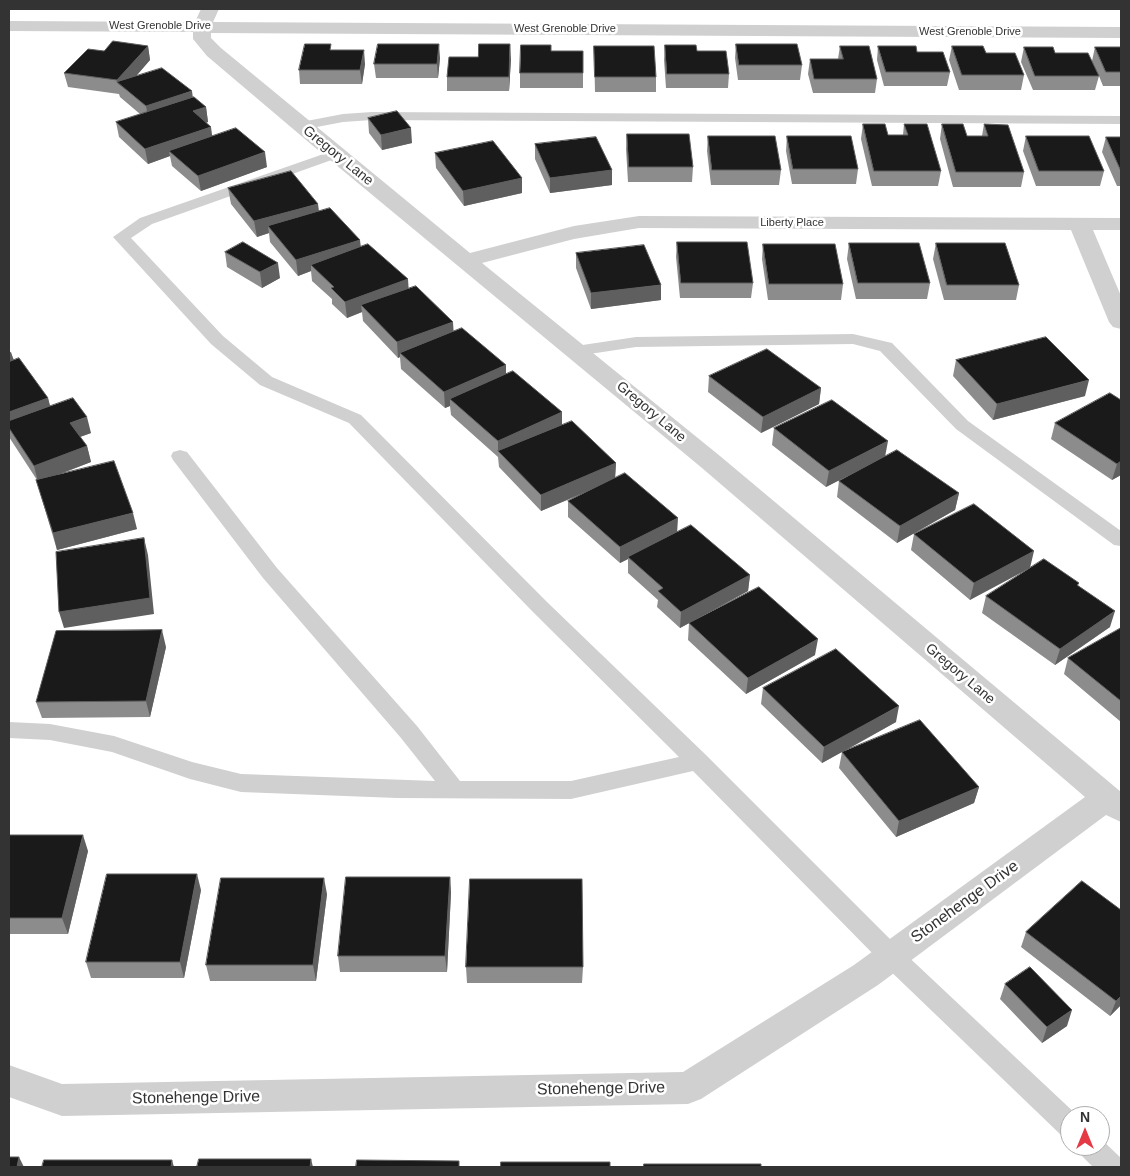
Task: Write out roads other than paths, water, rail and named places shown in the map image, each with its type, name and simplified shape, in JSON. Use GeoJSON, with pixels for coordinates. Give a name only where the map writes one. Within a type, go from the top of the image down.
{"type":"FeatureCollection","features":[{"type":"Feature","properties":{"kind":"street","name":"West Grenoble Drive"},"geometry":{"type":"LineString","coordinates":[[9,26],[206,17],[1121,32]]}},
{"type":"Feature","properties":{"kind":"street","name":"Gregory Lane"},"geometry":{"type":"LineString","coordinates":[[206,17],[202,39],[214,52],[301,126],[711,462],[1114,804]]}},
{"type":"Feature","properties":{"kind":"street","name":"Liberty Place"},"geometry":{"type":"LineString","coordinates":[[467,261],[541,238],[610,225],[639,222],[1121,224]]}},
{"type":"Feature","properties":{"kind":"street"},"geometry":{"type":"LineString","coordinates":[[1079,223],[1121,322]]}},
{"type":"Feature","properties":{"kind":"street","name":"Stonehenge Drive"},"geometry":{"type":"LineString","coordinates":[[9,1081],[62,1100],[688,1088],[866,975],[1114,804]]}},
{"type":"Feature","properties":{"kind":"lane"},"geometry":{"type":"LineString","coordinates":[[301,126],[343,118],[372,116],[1121,120]]}},
{"type":"Feature","properties":{"kind":"lane"},"geometry":{"type":"LineString","coordinates":[[335,154],[146,221],[121,237],[217,340],[266,381],[355,418],[540,607],[698,761],[892,956],[1060,1116]]}},
{"type":"Feature","properties":{"kind":"lane"},"geometry":{"type":"LineString","coordinates":[[576,351],[636,342],[853,339],[886,347],[962,425],[1121,540]]}},
{"type":"Feature","properties":{"kind":"lane"},"geometry":{"type":"LineString","coordinates":[[180,456],[270,573],[409,732],[454,789]]}},
{"type":"Feature","properties":{"kind":"lane"},"geometry":{"type":"LineString","coordinates":[[9,730],[50,732],[114,744],[190,770],[242,783],[571,790],[698,761]]}},
{"type":"Feature","properties":{"kind":"lane"},"geometry":{"type":"LineString","coordinates":[[1100,1156],[1111,1167]]}}]}
